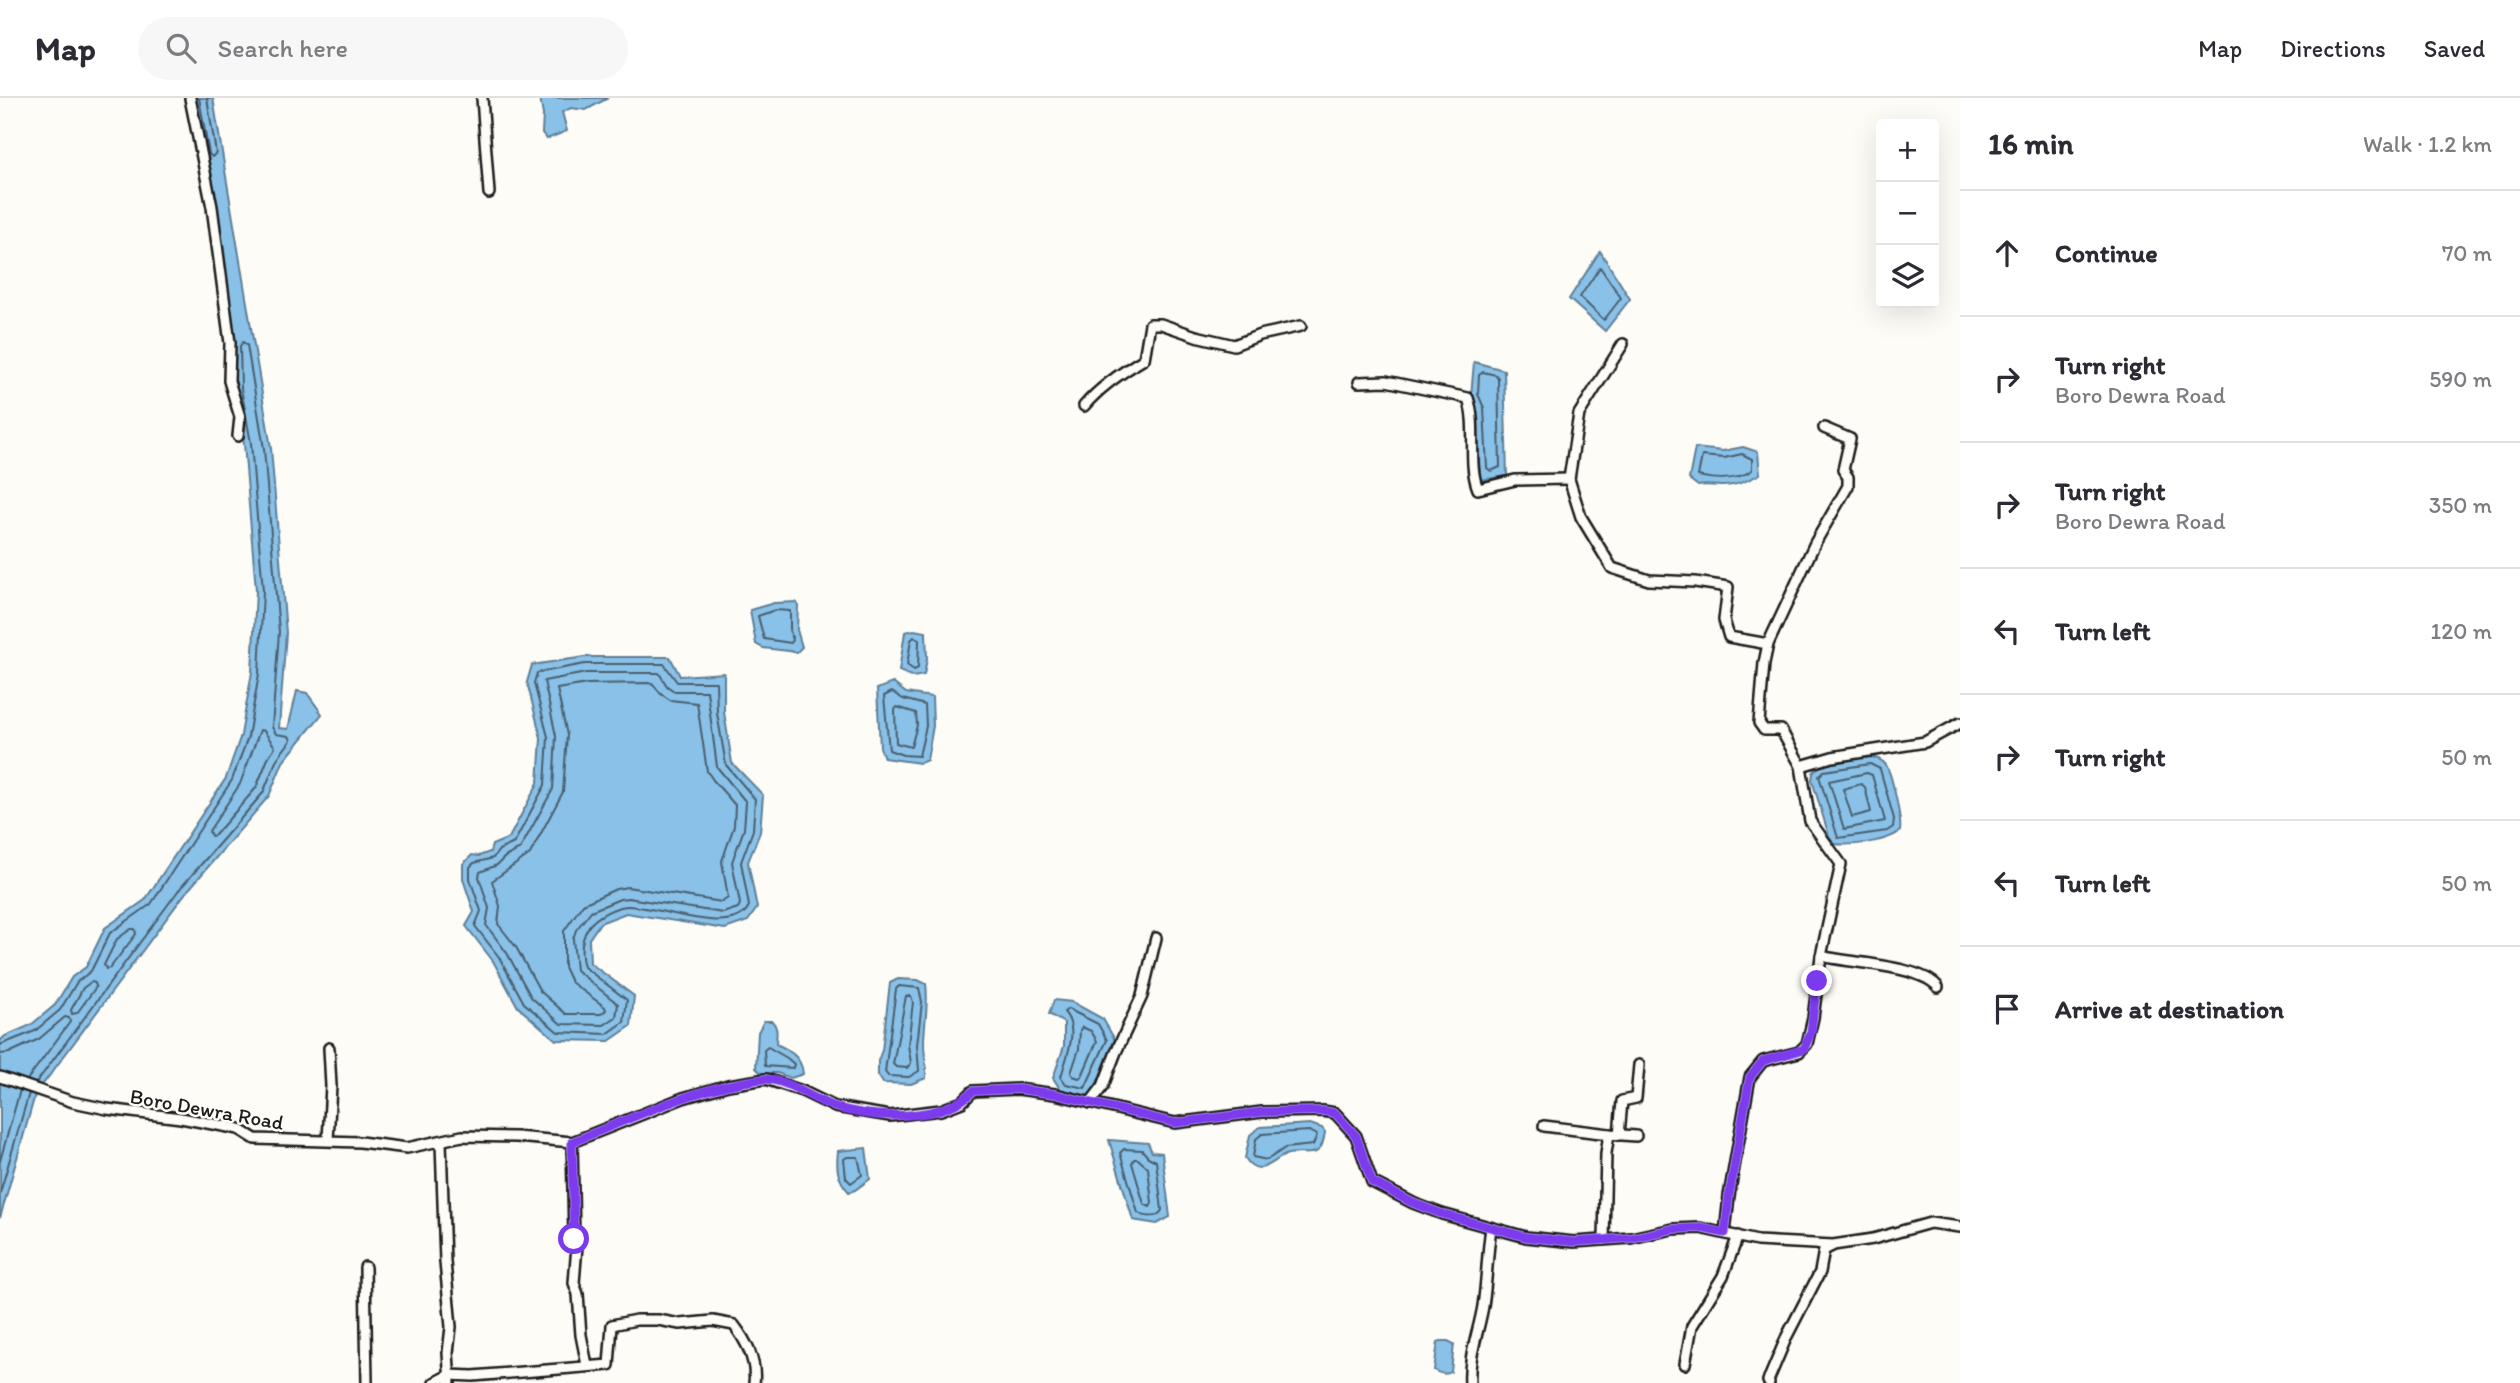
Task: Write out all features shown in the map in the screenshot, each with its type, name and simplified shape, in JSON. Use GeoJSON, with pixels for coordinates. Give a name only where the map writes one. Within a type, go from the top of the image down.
{"type":"FeatureCollection","features":[{"type":"Feature","properties":{"kind":"street"},"geometry":{"type":"LineString","coordinates":[[190,98],[212,207],[230,343],[229,381],[240,417],[238,436]]}},
{"type":"Feature","properties":{"kind":"street"},"geometry":{"type":"LineString","coordinates":[[482,98],[489,193]]}},
{"type":"Feature","properties":{"kind":"street"},"geometry":{"type":"LineString","coordinates":[[1084,406],[1094,394],[1122,372],[1144,359],[1150,324],[1161,324],[1196,337],[1234,345],[1260,335],[1301,327]]}},
{"type":"Feature","properties":{"kind":"street"},"geometry":{"type":"LineString","coordinates":[[1623,344],[1579,414],[1569,479],[1581,517],[1612,568],[1649,580],[1728,587],[1724,620],[1728,637],[1768,644]]}},
{"type":"Feature","properties":{"kind":"street"},"geometry":{"type":"LineString","coordinates":[[1359,382],[1387,381],[1468,398],[1473,414],[1474,478],[1478,489],[1515,480],[1569,479]]}},
{"type":"Feature","properties":{"kind":"street"},"geometry":{"type":"LineString","coordinates":[[1725,1233],[1750,1077],[1763,1061],[1799,1052],[1807,1044],[1840,864],[1810,821],[1801,766],[1781,730],[1764,730],[1759,723],[1768,644],[1815,543],[1848,486],[1848,477],[1843,470],[1850,439],[1824,428]]}},
{"type":"Feature","properties":{"kind":"street"},"geometry":{"type":"LineString","coordinates":[[1801,766],[1832,757],[1925,741],[1960,723]]}},
{"type":"Feature","properties":{"kind":"street"},"geometry":{"type":"LineString","coordinates":[[1090,1103],[1104,1086],[1116,1052],[1142,996],[1156,938]]}},
{"type":"Feature","properties":{"kind":"street"},"geometry":{"type":"LineString","coordinates":[[1821,956],[1904,970],[1934,982],[1938,987]]}},
{"type":"Feature","properties":{"kind":"street"},"geometry":{"type":"LineString","coordinates":[[328,1140],[331,1086],[329,1048]]}},
{"type":"Feature","properties":{"kind":"street"},"geometry":{"type":"LineString","coordinates":[[1604,1240],[1606,1153],[1622,1101],[1636,1098],[1639,1065]]}},
{"type":"Feature","properties":{"kind":"street","name":"Boro Dewra Road"},"geometry":{"type":"LineString","coordinates":[[0,1077],[41,1092],[107,1109],[181,1118],[239,1129],[256,1139],[328,1140],[407,1148],[462,1136],[572,1142],[683,1098],[728,1085],[766,1079],[802,1091],[835,1107],[890,1116],[941,1110],[962,1101],[973,1091],[1018,1089],[1175,1123],[1262,1112],[1323,1111],[1335,1113],[1356,1136],[1372,1182],[1442,1214],[1526,1237],[1574,1242],[1631,1238],[1673,1229],[1700,1228],[1757,1241],[1833,1245],[1873,1239],[1930,1223],[1960,1227]]}},
{"type":"Feature","properties":{"kind":"street"},"geometry":{"type":"LineString","coordinates":[[1544,1126],[1636,1136]]}},
{"type":"Feature","properties":{"kind":"street"},"geometry":{"type":"LineString","coordinates":[[441,1142],[445,1262],[451,1327],[447,1353],[450,1379]]}},
{"type":"Feature","properties":{"kind":"street"},"geometry":{"type":"LineString","coordinates":[[572,1142],[574,1239],[577,1246],[574,1283],[579,1294],[581,1335],[587,1365]]}},
{"type":"Feature","properties":{"kind":"street"},"geometry":{"type":"LineString","coordinates":[[1470,1383],[1473,1348],[1479,1333],[1485,1293],[1491,1228]]}},
{"type":"Feature","properties":{"kind":"street"},"geometry":{"type":"LineString","coordinates":[[1685,1364],[1692,1326],[1723,1276],[1738,1236]]}},
{"type":"Feature","properties":{"kind":"street"},"geometry":{"type":"LineString","coordinates":[[1769,1383],[1787,1336],[1820,1272],[1824,1250],[1833,1245]]}},
{"type":"Feature","properties":{"kind":"street"},"geometry":{"type":"LineString","coordinates":[[365,1267],[367,1383]]}},
{"type":"Feature","properties":{"kind":"street"},"geometry":{"type":"LineString","coordinates":[[434,1383],[473,1376],[609,1365],[611,1327],[614,1324],[658,1320],[680,1324],[717,1321],[730,1323],[739,1333],[754,1364],[754,1383]]}},
{"type":"Feature","properties":{"kind":"water"},"geometry":{"type":"Polygon","coordinates":[[[192,98],[213,98],[271,448],[286,633],[279,728],[288,729],[297,691],[307,693],[322,714],[283,762],[269,796],[184,895],[35,1095],[0,1218],[0,1041],[5,1036],[31,1025],[55,1005],[72,977],[86,967],[105,928],[145,900],[226,778],[241,735],[252,672],[256,590],[244,444],[234,390],[233,330],[192,98]]]}},
{"type":"Feature","properties":{"kind":"water"},"geometry":{"type":"Polygon","coordinates":[[[540,98],[608,98],[586,110],[571,108],[562,112],[567,131],[547,139],[542,133],[540,98]]]}},
{"type":"Feature","properties":{"kind":"water"},"geometry":{"type":"Polygon","coordinates":[[[1600,251],[1630,299],[1605,331],[1569,299],[1600,251]]]}},
{"type":"Feature","properties":{"kind":"water"},"geometry":{"type":"Polygon","coordinates":[[[1474,362],[1504,370],[1507,476],[1480,480],[1477,409],[1471,396],[1474,362]]]}},
{"type":"Feature","properties":{"kind":"water"},"geometry":{"type":"Polygon","coordinates":[[[1743,447],[1758,452],[1760,474],[1741,483],[1726,486],[1698,486],[1689,479],[1695,448],[1723,451],[1743,447]]]}},
{"type":"Feature","properties":{"kind":"water"},"geometry":{"type":"Polygon","coordinates":[[[796,602],[797,630],[802,647],[797,652],[763,648],[756,644],[750,610],[774,603],[796,602]]]}},
{"type":"Feature","properties":{"kind":"water"},"geometry":{"type":"Polygon","coordinates":[[[905,632],[926,632],[927,659],[924,675],[913,677],[899,671],[905,632]]]}},
{"type":"Feature","properties":{"kind":"water"},"geometry":{"type":"Polygon","coordinates":[[[585,657],[670,657],[680,676],[724,673],[724,712],[732,763],[763,795],[760,832],[748,862],[757,908],[748,921],[725,929],[626,913],[600,923],[589,939],[590,963],[634,996],[631,1026],[609,1041],[556,1040],[518,1007],[493,961],[466,926],[474,912],[463,879],[463,864],[472,855],[479,856],[490,852],[492,845],[509,838],[538,783],[541,738],[527,682],[532,665],[585,657]]]}},
{"type":"Feature","properties":{"kind":"water"},"geometry":{"type":"Polygon","coordinates":[[[893,683],[906,693],[932,697],[933,726],[927,760],[920,763],[884,758],[880,747],[877,689],[893,683]]]}},
{"type":"Feature","properties":{"kind":"water"},"geometry":{"type":"Polygon","coordinates":[[[1866,757],[1879,759],[1886,765],[1896,798],[1900,831],[1887,838],[1869,842],[1835,844],[1829,836],[1812,780],[1813,773],[1820,765],[1866,757]]]}},
{"type":"Feature","properties":{"kind":"water"},"geometry":{"type":"Polygon","coordinates":[[[898,979],[918,980],[926,984],[926,1078],[911,1084],[883,1083],[878,1075],[890,983],[898,979]]]}},
{"type":"Feature","properties":{"kind":"water"},"geometry":{"type":"Polygon","coordinates":[[[1054,1000],[1072,1002],[1103,1019],[1115,1040],[1091,1097],[1061,1090],[1053,1078],[1064,1046],[1064,1023],[1049,1014],[1054,1000]]]}},
{"type":"Feature","properties":{"kind":"water"},"geometry":{"type":"Polygon","coordinates":[[[764,1021],[772,1021],[776,1026],[776,1044],[794,1055],[803,1074],[791,1078],[777,1073],[761,1073],[756,1068],[758,1032],[764,1021]]]}},
{"type":"Feature","properties":{"kind":"water"},"geometry":{"type":"Polygon","coordinates":[[[1310,1124],[1322,1128],[1325,1132],[1322,1145],[1316,1152],[1288,1154],[1262,1168],[1256,1168],[1245,1158],[1250,1135],[1260,1127],[1310,1124]]]}},
{"type":"Feature","properties":{"kind":"water"},"geometry":{"type":"Polygon","coordinates":[[[1109,1140],[1148,1143],[1152,1152],[1162,1153],[1170,1217],[1157,1224],[1133,1220],[1109,1140]]]}},
{"type":"Feature","properties":{"kind":"water"},"geometry":{"type":"Polygon","coordinates":[[[866,1148],[870,1179],[849,1192],[838,1173],[838,1151],[866,1148]]]}},
{"type":"Feature","properties":{"kind":"water"},"geometry":{"type":"Polygon","coordinates":[[[1438,1342],[1454,1344],[1451,1372],[1447,1374],[1434,1370],[1438,1342]]]}},
{"type":"Feature","properties":{"kind":"route"},"geometry":{"type":"LineString","coordinates":[[574,1239],[572,1142],[683,1098],[728,1085],[766,1079],[802,1091],[835,1107],[890,1116],[941,1110],[962,1101],[973,1091],[1018,1089],[1055,1094],[1175,1123],[1262,1112],[1323,1111],[1335,1113],[1356,1136],[1372,1182],[1442,1214],[1526,1237],[1574,1242],[1631,1238],[1673,1229],[1700,1228],[1725,1233],[1737,1144],[1750,1077],[1763,1061],[1804,1049],[1811,1032],[1817,981]]}}]}
